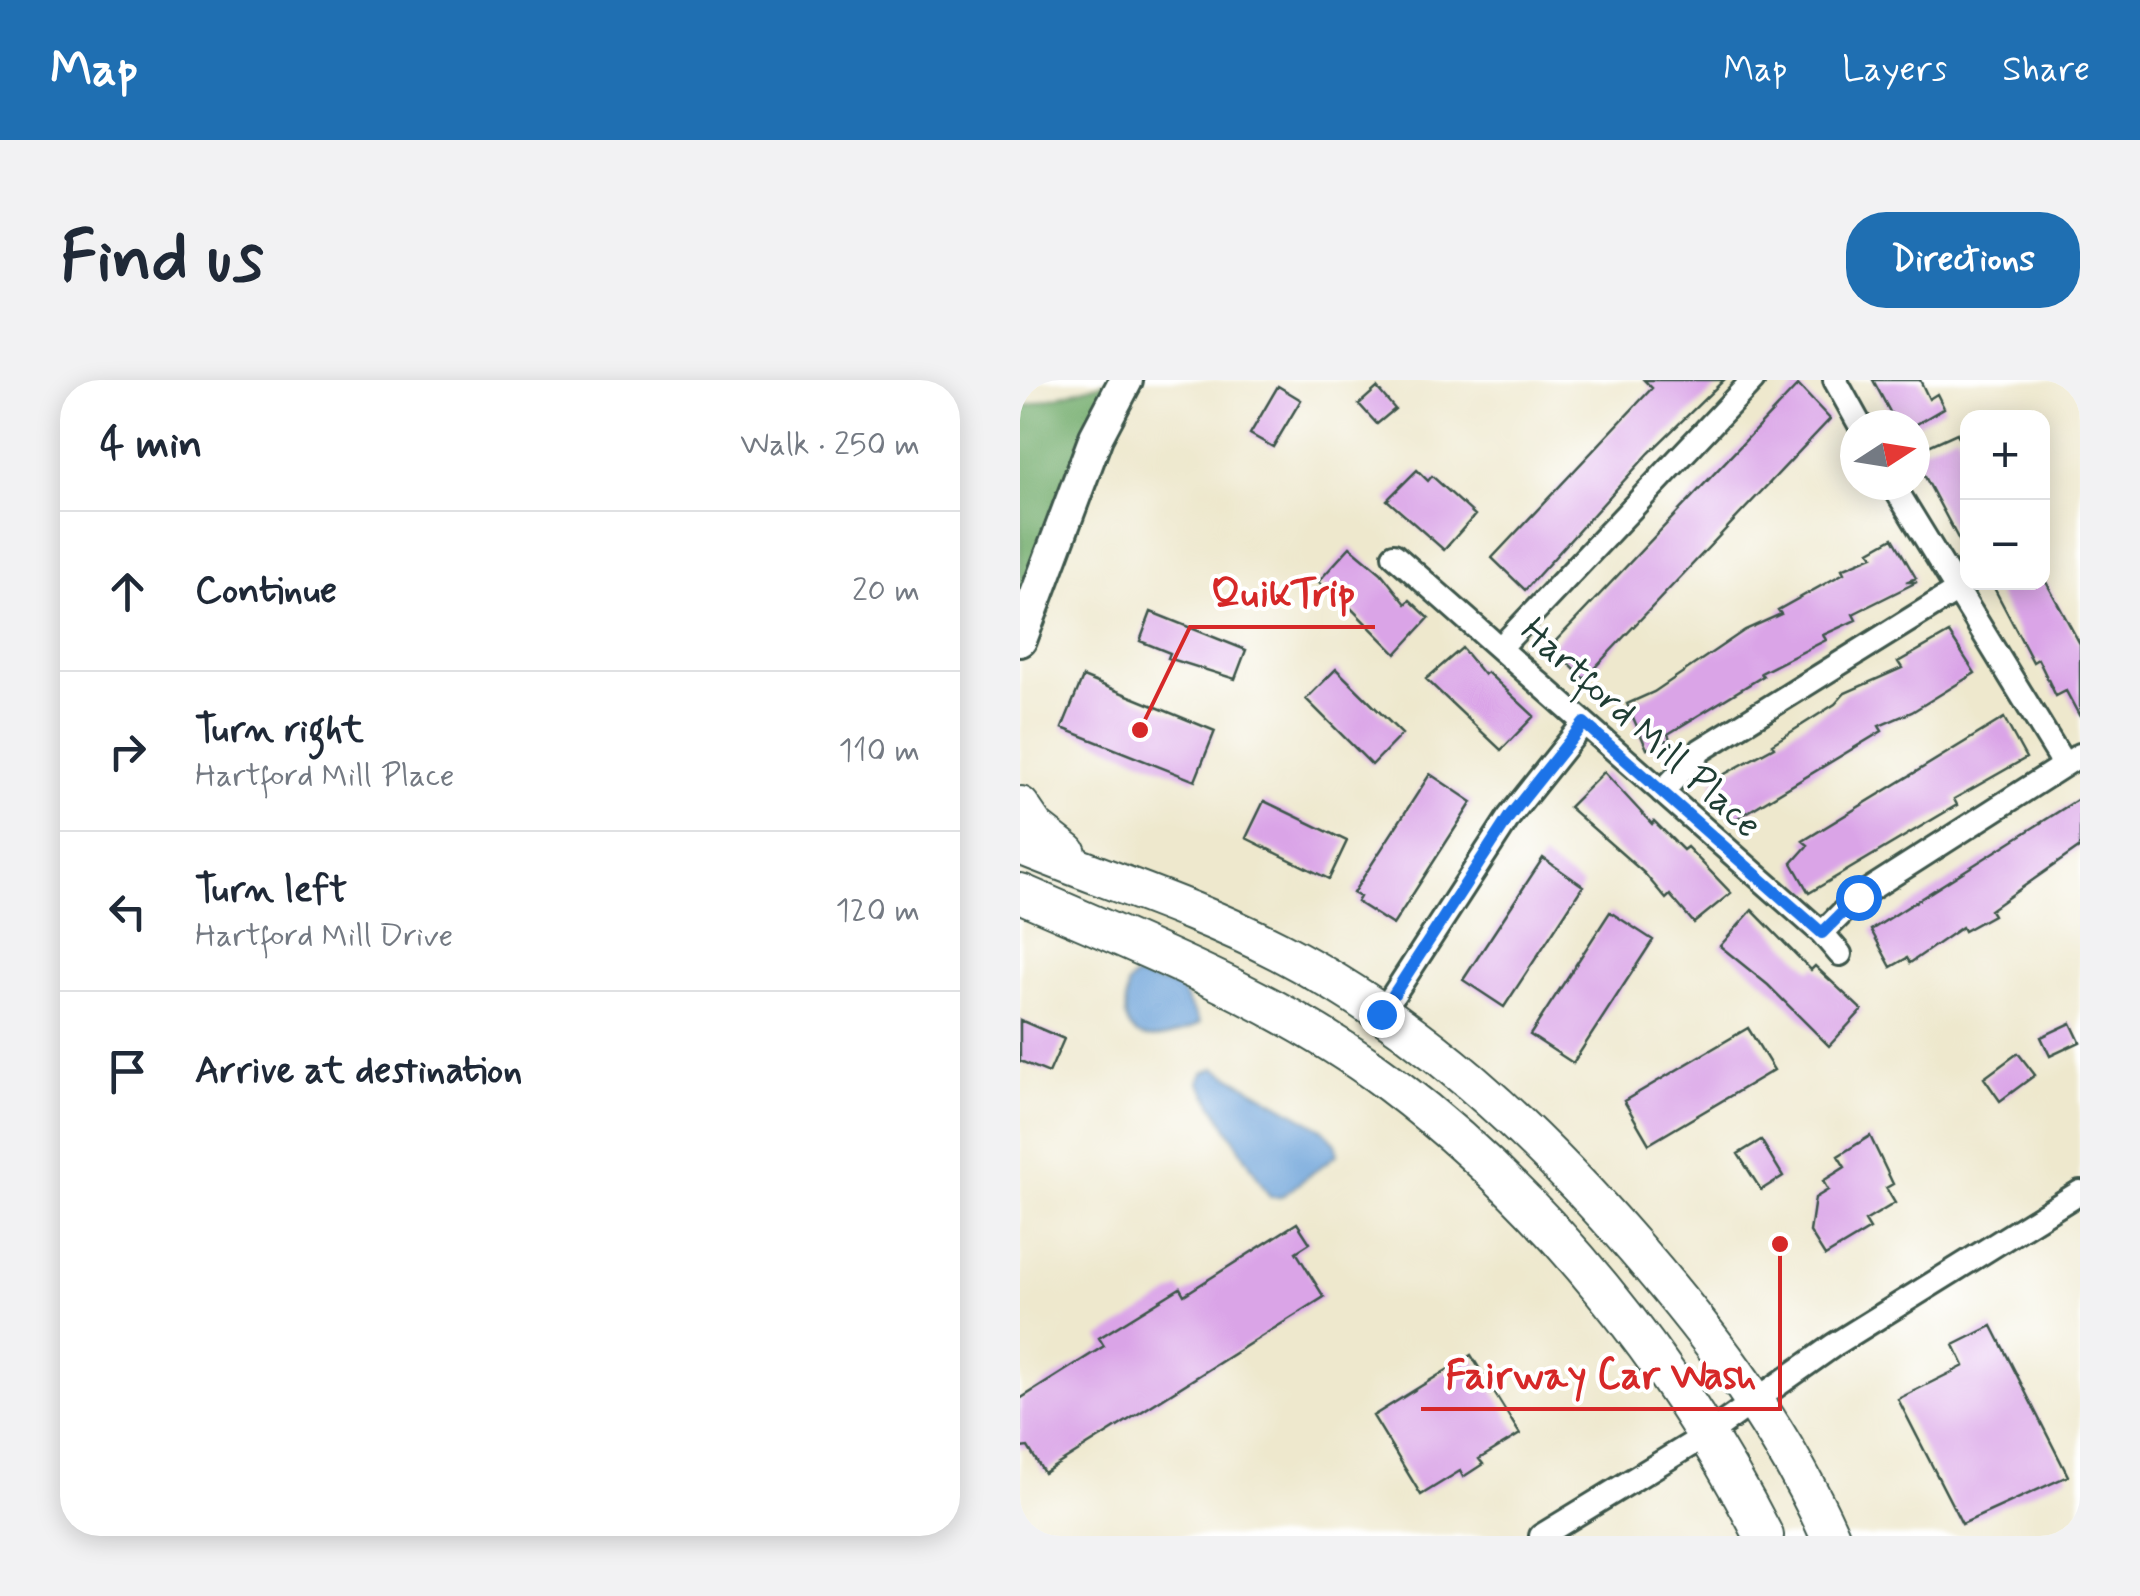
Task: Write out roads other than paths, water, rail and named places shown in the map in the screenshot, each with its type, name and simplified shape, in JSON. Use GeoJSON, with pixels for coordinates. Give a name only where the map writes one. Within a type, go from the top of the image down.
{"type":"FeatureCollection","features":[{"type":"Feature","properties":{"kind":"highway"},"geometry":{"type":"LineString","coordinates":[[1020,806],[1035,828],[1093,873]]}},
{"type":"Feature","properties":{"kind":"highway"},"geometry":{"type":"LineString","coordinates":[[1020,844],[1200,913],[1282,952],[1450,1061],[1572,1175],[1715,1343],[1810,1490],[1830,1536]]}},
{"type":"Feature","properties":{"kind":"highway"},"geometry":{"type":"LineString","coordinates":[[1020,893],[1038,906],[1256,1001],[1389,1082],[1487,1165],[1551,1231],[1708,1434],[1764,1536]]}},
{"type":"Feature","properties":{"kind":"main road"},"geometry":{"type":"LineString","coordinates":[[1020,640],[1096,437],[1126,380]]}},
{"type":"Feature","properties":{"kind":"street"},"geometry":{"type":"LineString","coordinates":[[1500,648],[1753,380]]}},
{"type":"Feature","properties":{"kind":"street"},"geometry":{"type":"LineString","coordinates":[[1835,380],[1852,410]]}},
{"type":"Feature","properties":{"kind":"street"},"geometry":{"type":"LineString","coordinates":[[1822,933],[1858,897],[2072,760],[1956,591],[1903,500]]}},
{"type":"Feature","properties":{"kind":"street","name":"Hartford Mill Place"},"geometry":{"type":"LineString","coordinates":[[1394,555],[1822,933],[1840,954]]}},
{"type":"Feature","properties":{"kind":"street"},"geometry":{"type":"LineString","coordinates":[[1662,792],[1701,750],[1956,591]]}},
{"type":"Feature","properties":{"kind":"street"},"geometry":{"type":"LineString","coordinates":[[1381,1014],[1509,817],[1584,723]]}},
{"type":"Feature","properties":{"kind":"street"},"geometry":{"type":"LineString","coordinates":[[1541,1536],[1708,1434],[1834,1345],[2080,1192]]}},
{"type":"Feature","properties":{"kind":"water"},"geometry":{"type":"Polygon","coordinates":[[[1136,976],[1179,987],[1200,1023],[1171,1035],[1139,1035],[1125,1014],[1128,984],[1136,976]]]}},
{"type":"Feature","properties":{"kind":"water"},"geometry":{"type":"Polygon","coordinates":[[[1215,1068],[1322,1129],[1336,1143],[1337,1154],[1281,1197],[1270,1197],[1199,1082],[1203,1073],[1215,1068]]]}},
{"type":"Feature","properties":{"kind":"place","name":"QuikTrip"},"geometry":{"type":"Point","coordinates":[1140,730]}},
{"type":"Feature","properties":{"kind":"place","name":"Fairway Car Wash"},"geometry":{"type":"Point","coordinates":[1780,1244]}}]}
